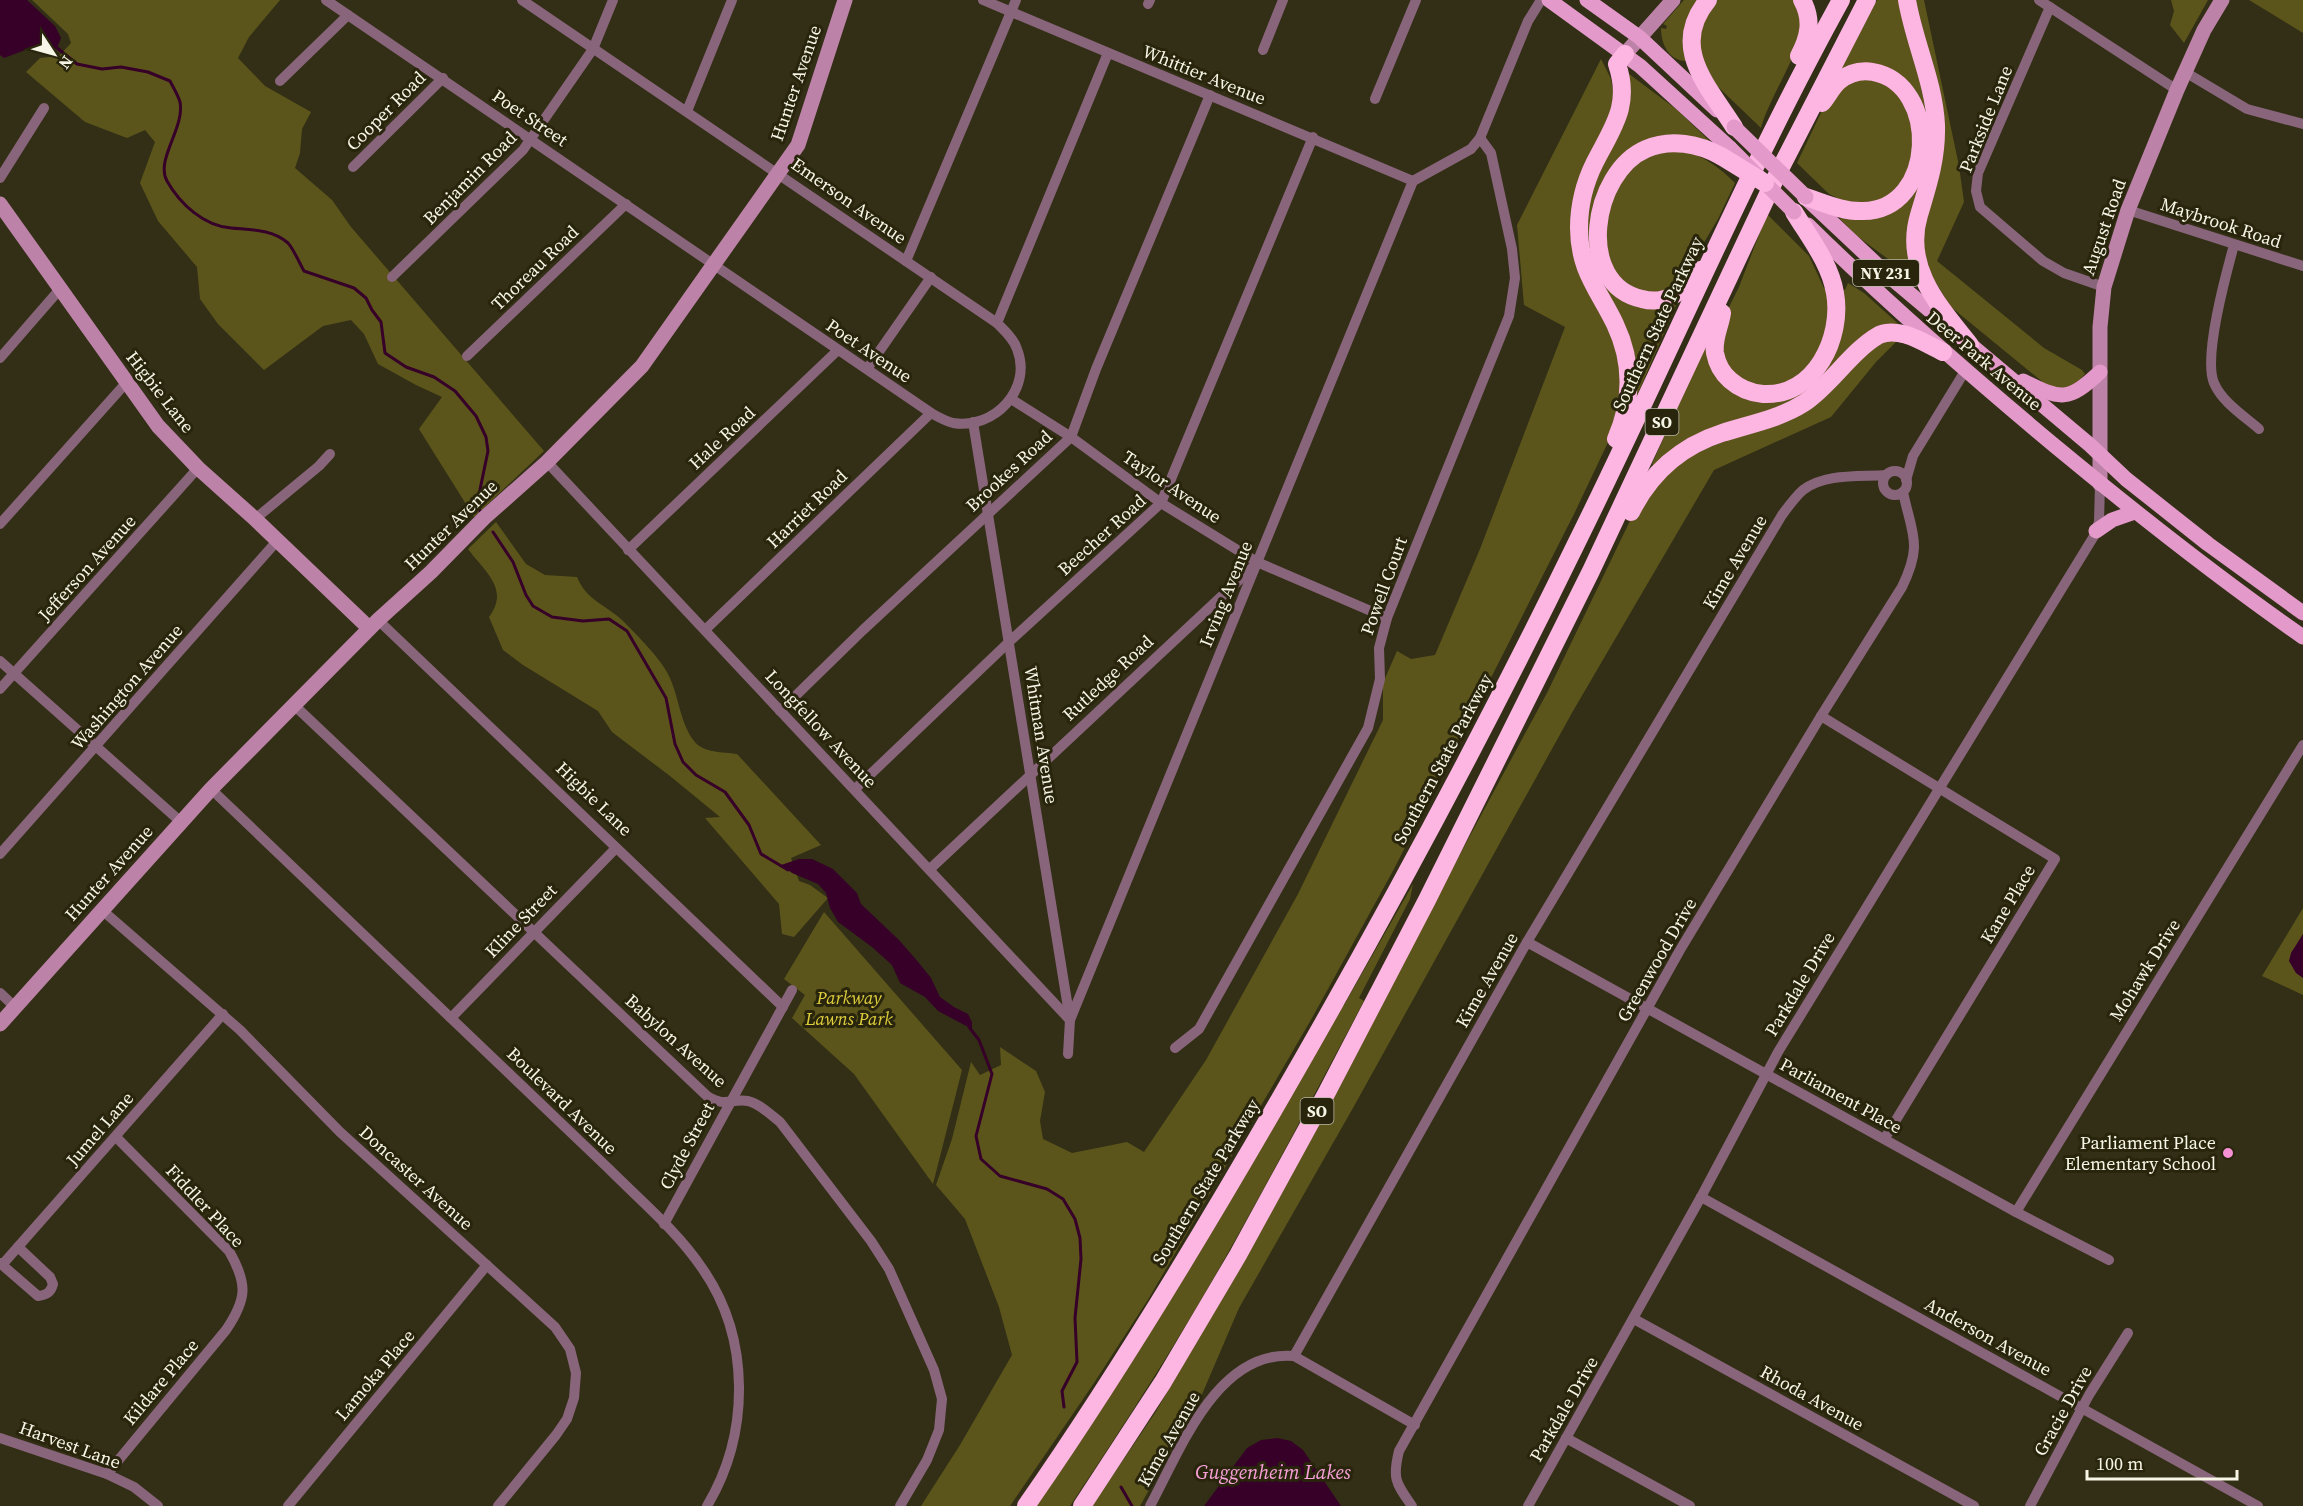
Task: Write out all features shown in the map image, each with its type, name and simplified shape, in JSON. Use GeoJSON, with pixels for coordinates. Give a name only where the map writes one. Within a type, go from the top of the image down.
{"type":"FeatureCollection","features":[{"type":"Feature","properties":{"kind":"highway"},"geometry":{"type":"LineString","coordinates":[[1708,0],[1693,26],[1692,55],[1699,72],[1734,127]]}},
{"type":"Feature","properties":{"kind":"highway"},"geometry":{"type":"LineString","coordinates":[[1784,106],[1796,62],[1805,44],[1809,28],[1802,0]]}},
{"type":"Feature","properties":{"kind":"highway","name":"Southern State Parkway"},"geometry":{"type":"LineString","coordinates":[[1026,1506],[1156,1307],[1324,1023],[1481,733],[1593,511],[1784,106],[1841,0]]}},
{"type":"Feature","properties":{"kind":"highway","name":"SO"},"geometry":{"type":"LineString","coordinates":[[1082,1506],[1186,1343],[1287,1167],[1427,900],[1591,570],[1793,141],[1867,0]]}},
{"type":"Feature","properties":{"kind":"highway"},"geometry":{"type":"LineString","coordinates":[[1907,0],[1936,122],[1936,152],[1916,228],[1916,256],[1921,276],[1928,290],[1970,345]]}},
{"type":"Feature","properties":{"kind":"highway"},"geometry":{"type":"LineString","coordinates":[[1593,511],[1607,459],[1624,417],[1629,382],[1627,360],[1620,337],[1587,273],[1580,239],[1580,215],[1586,183],[1621,112],[1622,90],[1617,64],[1625,54]]}},
{"type":"Feature","properties":{"kind":"highway"},"geometry":{"type":"LineString","coordinates":[[1793,141],[1834,86],[1849,75],[1860,72],[1878,73],[1898,84],[1911,101],[1919,123],[1922,148],[1917,172],[1907,189],[1892,202],[1872,210],[1858,211],[1806,197]]}},
{"type":"Feature","properties":{"kind":"highway"},"geometry":{"type":"LineString","coordinates":[[1714,253],[1687,285],[1676,294],[1662,300],[1640,299],[1621,290],[1608,273],[1600,252],[1598,226],[1602,202],[1613,177],[1625,163],[1640,152],[1656,145],[1682,143],[1726,152],[1765,183]]}},
{"type":"Feature","properties":{"kind":"highway"},"geometry":{"type":"LineString","coordinates":[[1730,273],[1715,338],[1715,355],[1721,370],[1733,383],[1756,393],[1777,393],[1798,386],[1814,371],[1824,357],[1833,334],[1837,309],[1836,294],[1830,274],[1794,212]]}},
{"type":"Feature","properties":{"kind":"highway"},"geometry":{"type":"LineString","coordinates":[[1591,570],[1651,480],[1666,464],[1689,448],[1711,437],[1773,418],[1799,406],[1817,393],[1871,340],[1883,333],[1901,333],[1943,352]]}},
{"type":"Feature","properties":{"kind":"main road"},"geometry":{"type":"LineString","coordinates":[[1549,0],[1625,54],[1668,90],[1726,152]]}},
{"type":"Feature","properties":{"kind":"main road","name":"NY 231"},"geometry":{"type":"LineString","coordinates":[[1587,0],[1615,18]]}},
{"type":"Feature","properties":{"kind":"main road","name":"Deer Park Avenue"},"geometry":{"type":"LineString","coordinates":[[1615,18],[1639,37],[1890,277],[2101,455],[2126,479],[2208,544],[2303,613]]}},
{"type":"Feature","properties":{"kind":"main road","name":"Deer Park Avenue"},"geometry":{"type":"LineString","coordinates":[[1765,183],[1894,309],[1965,371],[2134,512],[2213,574],[2303,637]]}},
{"type":"Feature","properties":{"kind":"main road"},"geometry":{"type":"LineString","coordinates":[[1999,369],[2044,392],[2058,396],[2077,391],[2100,372]]}},
{"type":"Feature","properties":{"kind":"main road"},"geometry":{"type":"LineString","coordinates":[[2096,531],[2112,520],[2134,512]]}},
{"type":"Feature","properties":{"kind":"street","name":"Poet Street"},"geometry":{"type":"LineString","coordinates":[[326,0],[714,264]]}},
{"type":"Feature","properties":{"kind":"street","name":"Emerson Avenue"},"geometry":{"type":"LineString","coordinates":[[522,0],[997,323],[1017,348],[1020,363],[1020,377],[1011,399]]}},
{"type":"Feature","properties":{"kind":"street","name":"Benjamin Road"},"geometry":{"type":"LineString","coordinates":[[393,278],[524,150],[593,49],[613,0]]}},
{"type":"Feature","properties":{"kind":"street"},"geometry":{"type":"LineString","coordinates":[[687,111],[732,0]]}},
{"type":"Feature","properties":{"kind":"street","name":"Hunter Avenue"},"geometry":{"type":"LineString","coordinates":[[0,1024],[211,789],[373,624],[431,572],[484,518],[547,462],[642,366],[798,145],[845,0]]}},
{"type":"Feature","properties":{"kind":"street","name":"Whittier Avenue"},"geometry":{"type":"LineString","coordinates":[[982,0],[1413,180]]}},
{"type":"Feature","properties":{"kind":"street"},"geometry":{"type":"LineString","coordinates":[[906,261],[1016,0]]}},
{"type":"Feature","properties":{"kind":"street"},"geometry":{"type":"LineString","coordinates":[[1263,50],[1283,0]]}},
{"type":"Feature","properties":{"kind":"street"},"geometry":{"type":"LineString","coordinates":[[1375,99],[1416,0]]}},
{"type":"Feature","properties":{"kind":"street"},"geometry":{"type":"LineString","coordinates":[[1413,180],[1470,149],[1480,138],[1528,21],[1541,0]]}},
{"type":"Feature","properties":{"kind":"street","name":"Deer Park Avenue"},"geometry":{"type":"LineString","coordinates":[[1598,0],[1615,18]]}},
{"type":"Feature","properties":{"kind":"street"},"geometry":{"type":"LineString","coordinates":[[1625,54],[1673,0]]}},
{"type":"Feature","properties":{"kind":"street"},"geometry":{"type":"LineString","coordinates":[[2039,0],[2176,90]]}},
{"type":"Feature","properties":{"kind":"street","name":"August Road"},"geometry":{"type":"LineString","coordinates":[[2100,484],[2100,327],[2104,287],[2128,210],[2176,90],[2204,30],[2222,0]]}},
{"type":"Feature","properties":{"kind":"street","name":"Parkside Lane"},"geometry":{"type":"LineString","coordinates":[[2050,7],[1978,173],[1976,191],[1980,207],[2043,261],[2064,273],[2104,287]]}},
{"type":"Feature","properties":{"kind":"street"},"geometry":{"type":"LineString","coordinates":[[280,81],[348,15]]}},
{"type":"Feature","properties":{"kind":"street"},"geometry":{"type":"LineString","coordinates":[[997,323],[1108,53]]}},
{"type":"Feature","properties":{"kind":"street"},"geometry":{"type":"LineString","coordinates":[[2185,72],[2247,109],[2303,124]]}},
{"type":"Feature","properties":{"kind":"street","name":"Cooper Road"},"geometry":{"type":"LineString","coordinates":[[353,167],[442,78]]}},
{"type":"Feature","properties":{"kind":"street","name":"Brookes Road"},"geometry":{"type":"LineString","coordinates":[[780,711],[1071,437],[1096,369],[1210,95]]}},
{"type":"Feature","properties":{"kind":"street"},"geometry":{"type":"LineString","coordinates":[[0,178],[44,108]]}},
{"type":"Feature","properties":{"kind":"street","name":"Beecher Road"},"geometry":{"type":"LineString","coordinates":[[855,789],[1010,641],[1161,503],[1313,137]]}},
{"type":"Feature","properties":{"kind":"street","name":"Powell Court"},"geometry":{"type":"LineString","coordinates":[[1175,1048],[1199,1029],[1368,728],[1380,679],[1379,648],[1387,618],[1502,335],[1512,305],[1515,278],[1512,249],[1491,153],[1480,138]]}},
{"type":"Feature","properties":{"kind":"street","name":"Irving Avenue"},"geometry":{"type":"LineString","coordinates":[[1070,1020],[1413,180]]}},
{"type":"Feature","properties":{"kind":"street","name":"Higbie Lane"},"geometry":{"type":"LineString","coordinates":[[0,204],[158,426],[198,468],[277,541],[373,624],[783,1006]]}},
{"type":"Feature","properties":{"kind":"street","name":"Thoreau Road"},"geometry":{"type":"LineString","coordinates":[[467,356],[626,204]]}},
{"type":"Feature","properties":{"kind":"street","name":"Maybrook Road"},"geometry":{"type":"LineString","coordinates":[[2128,210],[2303,267]]}},
{"type":"Feature","properties":{"kind":"street"},"geometry":{"type":"LineString","coordinates":[[2234,245],[2222,290],[2210,362],[2213,382],[2225,400],[2259,429]]}},
{"type":"Feature","properties":{"kind":"street","name":"Poet Avenue"},"geometry":{"type":"LineString","coordinates":[[714,264],[931,413],[954,423],[973,422],[993,416],[1011,399]]}},
{"type":"Feature","properties":{"kind":"street"},"geometry":{"type":"LineString","coordinates":[[867,369],[931,277]]}},
{"type":"Feature","properties":{"kind":"street"},"geometry":{"type":"LineString","coordinates":[[0,358],[60,289]]}},
{"type":"Feature","properties":{"kind":"street","name":"Hale Road"},"geometry":{"type":"LineString","coordinates":[[628,550],[838,350]]}},
{"type":"Feature","properties":{"kind":"street"},"geometry":{"type":"LineString","coordinates":[[1913,456],[1890,473],[1883,486],[1891,495],[1903,492],[1913,456],[1965,371]]}},
{"type":"Feature","properties":{"kind":"street"},"geometry":{"type":"LineString","coordinates":[[0,524],[126,383]]}},
{"type":"Feature","properties":{"kind":"street","name":"Taylor Avenue"},"geometry":{"type":"LineString","coordinates":[[1011,399],[1071,437],[1161,503],[1257,562],[1387,618]]}},
{"type":"Feature","properties":{"kind":"street","name":"Harriet Road"},"geometry":{"type":"LineString","coordinates":[[705,630],[931,413]]}},
{"type":"Feature","properties":{"kind":"street","name":"Whitman Avenue"},"geometry":{"type":"LineString","coordinates":[[973,422],[1070,1020],[1068,1054]]}},
{"type":"Feature","properties":{"kind":"street"},"geometry":{"type":"LineString","coordinates":[[255,519],[319,466],[330,454]]}},
{"type":"Feature","properties":{"kind":"street","name":"Longfellow Avenue"},"geometry":{"type":"LineString","coordinates":[[547,462],[1070,1020]]}},
{"type":"Feature","properties":{"kind":"street","name":"Jefferson Avenue"},"geometry":{"type":"LineString","coordinates":[[0,689],[198,468]]}},
{"type":"Feature","properties":{"kind":"street"},"geometry":{"type":"LineString","coordinates":[[1890,473],[1902,473],[1906,480]]}},
{"type":"Feature","properties":{"kind":"street","name":"Kime Avenue"},"geometry":{"type":"LineString","coordinates":[[1150,1506],[1202,1411],[1216,1391],[1237,1373],[1261,1360],[1278,1354],[1294,1356],[1527,942],[1782,515],[1803,490],[1815,483],[1834,478],[1890,473]]}},
{"type":"Feature","properties":{"kind":"street","name":"Kime Avenue"},"geometry":{"type":"LineString","coordinates":[[1861,477],[1883,486]]}},
{"type":"Feature","properties":{"kind":"street","name":"Parkdale Drive"},"geometry":{"type":"LineString","coordinates":[[1528,1506],[1634,1319],[1778,1052],[2096,531],[2100,516],[2100,484]]}},
{"type":"Feature","properties":{"kind":"street","name":"Greenwood Drive"},"geometry":{"type":"LineString","coordinates":[[1412,1506],[1398,1486],[1394,1470],[1399,1451],[1680,950],[1910,571],[1916,552],[1914,531],[1903,492]]}},
{"type":"Feature","properties":{"kind":"street","name":"Greenwood Drive"},"geometry":{"type":"LineString","coordinates":[[1891,495],[1908,513]]}},
{"type":"Feature","properties":{"kind":"street","name":"Washington Avenue"},"geometry":{"type":"LineString","coordinates":[[0,854],[277,541]]}},
{"type":"Feature","properties":{"kind":"street","name":"Rutledge Road"},"geometry":{"type":"LineString","coordinates":[[930,869],[1257,562]]}},
{"type":"Feature","properties":{"kind":"street"},"geometry":{"type":"LineString","coordinates":[[0,661],[181,822]]}},
{"type":"Feature","properties":{"kind":"street","name":"Babylon Avenue"},"geometry":{"type":"LineString","coordinates":[[294,705],[707,1096],[717,1102],[747,1101],[764,1109],[780,1122],[871,1241],[889,1269],[934,1370],[942,1400],[939,1430],[927,1460],[900,1506]]}},
{"type":"Feature","properties":{"kind":"street","name":"Kane Place"},"geometry":{"type":"LineString","coordinates":[[1821,716],[2055,859],[1885,1138]]}},
{"type":"Feature","properties":{"kind":"street","name":"Mohawk Drive"},"geometry":{"type":"LineString","coordinates":[[2016,1212],[2303,745]]}},
{"type":"Feature","properties":{"kind":"street","name":"Boulevard Avenue"},"geometry":{"type":"LineString","coordinates":[[211,789],[664,1224],[702,1267],[715,1288],[733,1337],[738,1366],[737,1425],[720,1485],[707,1506]]}},
{"type":"Feature","properties":{"kind":"street","name":"Kline Street"},"geometry":{"type":"LineString","coordinates":[[450,1018],[616,848]]}},
{"type":"Feature","properties":{"kind":"street","name":"Doncaster Avenue"},"geometry":{"type":"LineString","coordinates":[[102,910],[223,1014],[340,1132],[555,1327],[570,1349],[576,1373],[574,1398],[567,1419],[498,1506]]}},
{"type":"Feature","properties":{"kind":"street","name":"Parliament Place"},"geometry":{"type":"LineString","coordinates":[[1527,942],[2016,1212],[2109,1260]]}},
{"type":"Feature","properties":{"kind":"street","name":"Clyde Street"},"geometry":{"type":"LineString","coordinates":[[664,1224],[792,990]]}},
{"type":"Feature","properties":{"kind":"street"},"geometry":{"type":"LineString","coordinates":[[0,993],[15,1007]]}},
{"type":"Feature","properties":{"kind":"street","name":"Jumel Lane"},"geometry":{"type":"LineString","coordinates":[[1,1264],[223,1014]]}},
{"type":"Feature","properties":{"kind":"street","name":"Fiddler Place"},"geometry":{"type":"LineString","coordinates":[[116,1137],[229,1251],[239,1269],[243,1291],[238,1311]]}},
{"type":"Feature","properties":{"kind":"street","name":"Anderson Avenue"},"geometry":{"type":"LineString","coordinates":[[1701,1197],[2258,1506]]}},
{"type":"Feature","properties":{"kind":"street"},"geometry":{"type":"LineString","coordinates":[[1,1264],[38,1296],[51,1291],[53,1284],[50,1277],[18,1247]]}},
{"type":"Feature","properties":{"kind":"street","name":"Lamoka Place"},"geometry":{"type":"LineString","coordinates":[[288,1506],[488,1265]]}},
{"type":"Feature","properties":{"kind":"street","name":"Kildare Place"},"geometry":{"type":"LineString","coordinates":[[107,1474],[226,1330],[238,1311]]}},
{"type":"Feature","properties":{"kind":"street","name":"Rhoda Avenue"},"geometry":{"type":"LineString","coordinates":[[1634,1319],[1974,1506]]}},
{"type":"Feature","properties":{"kind":"street","name":"Gracie Drive"},"geometry":{"type":"LineString","coordinates":[[2030,1506],[2083,1408],[2128,1333]]}},
{"type":"Feature","properties":{"kind":"street"},"geometry":{"type":"LineString","coordinates":[[1294,1356],[1414,1425]]}},
{"type":"Feature","properties":{"kind":"street","name":"Harvest Lane"},"geometry":{"type":"LineString","coordinates":[[0,1438],[107,1474],[134,1487],[158,1506]]}},
{"type":"Feature","properties":{"kind":"street"},"geometry":{"type":"LineString","coordinates":[[1566,1438],[1690,1506]]}},
{"type":"Feature","properties":{"kind":"green space"},"geometry":{"type":"Polygon","coordinates":[[[32,0],[280,0],[249,37],[238,58],[265,86],[311,112],[302,129],[300,153],[295,168],[332,200],[351,227],[544,451],[474,517],[419,429],[442,397],[378,364],[364,334],[351,320],[323,326],[264,370],[218,324],[200,299],[197,267],[158,221],[140,183],[155,142],[145,130],[127,138],[85,122],[26,72],[40,58],[59,56],[71,43],[68,34],[32,0]]]}},
{"type":"Feature","properties":{"kind":"green space"},"geometry":{"type":"Polygon","coordinates":[[[1684,0],[1700,0],[1686,61],[1675,58],[1667,50],[1661,28],[1666,29],[1667,26],[1663,24],[1684,0]]]}},
{"type":"Feature","properties":{"kind":"green space"},"geometry":{"type":"Polygon","coordinates":[[[1716,0],[1795,0],[1801,11],[1803,25],[1800,38],[1761,128],[1714,83],[1698,57],[1703,17],[1716,0]]]}},
{"type":"Feature","properties":{"kind":"green space"},"geometry":{"type":"Polygon","coordinates":[[[1877,0],[1901,0],[1922,84],[1929,128],[1916,95],[1841,68],[1877,0]]]}},
{"type":"Feature","properties":{"kind":"green space"},"geometry":{"type":"Polygon","coordinates":[[[1909,0],[1924,0],[1959,166],[1964,202],[1937,261],[2044,348],[2082,370],[2085,374],[2070,390],[2050,388],[1951,307],[1919,256],[1939,154],[1909,0]]]}},
{"type":"Feature","properties":{"kind":"green space"},"geometry":{"type":"Polygon","coordinates":[[[2171,0],[2208,0],[2184,43],[2170,25],[2174,11],[2171,0]]]}},
{"type":"Feature","properties":{"kind":"green space"},"geometry":{"type":"Polygon","coordinates":[[[2249,0],[2303,0],[2303,33],[2249,0]]]}},
{"type":"Feature","properties":{"kind":"green space"},"geometry":{"type":"Polygon","coordinates":[[[1601,59],[1611,79],[1613,90],[1616,90],[1616,97],[1573,220],[1601,311],[1618,353],[1622,383],[1611,436],[1574,514],[1394,869],[1312,1018],[1149,1298],[1010,1506],[921,1506],[960,1445],[1012,1355],[999,1307],[965,1219],[936,1185],[952,1139],[971,1062],[980,1075],[1001,1065],[1000,1047],[1036,1071],[1045,1092],[1040,1121],[1043,1139],[1072,1153],[1127,1142],[1144,1152],[1206,1060],[1298,894],[1383,720],[1383,683],[1397,651],[1411,659],[1435,655],[1480,549],[1565,327],[1524,305],[1517,225],[1601,59]]]}},
{"type":"Feature","properties":{"kind":"green space"},"geometry":{"type":"Polygon","coordinates":[[[1629,74],[1676,109],[1717,148],[1674,138],[1602,187],[1609,284],[1678,301],[1635,400],[1591,276],[1584,205],[1629,74]]]}},
{"type":"Feature","properties":{"kind":"green space"},"geometry":{"type":"Polygon","coordinates":[[[1859,76],[1894,87],[1909,110],[1913,140],[1910,171],[1896,192],[1873,205],[1856,207],[1829,194],[1797,163],[1828,98],[1859,76]]]}},
{"type":"Feature","properties":{"kind":"green space"},"geometry":{"type":"Polygon","coordinates":[[[1671,146],[1706,160],[1735,183],[1718,219],[1678,286],[1661,295],[1642,294],[1616,277],[1603,236],[1605,210],[1625,170],[1671,146]]]}},
{"type":"Feature","properties":{"kind":"green space"},"geometry":{"type":"Polygon","coordinates":[[[1921,178],[1912,269],[1903,270],[1857,236],[1840,219],[1842,212],[1908,194],[1912,197],[1921,178]]]}},
{"type":"Feature","properties":{"kind":"green space"},"geometry":{"type":"Polygon","coordinates":[[[1767,214],[1809,256],[1824,288],[1829,288],[1830,327],[1807,371],[1790,383],[1770,388],[1747,385],[1721,361],[1719,327],[1739,287],[1767,214]]]}},
{"type":"Feature","properties":{"kind":"green space"},"geometry":{"type":"Polygon","coordinates":[[[1848,283],[1864,293],[1903,328],[1808,392],[1655,467],[1652,464],[1705,345],[1745,395],[1819,373],[1840,289],[1845,290],[1848,283]]]}},
{"type":"Feature","properties":{"kind":"green space"},"geometry":{"type":"Polygon","coordinates":[[[1899,339],[1876,362],[1831,417],[1714,470],[1573,711],[1353,1108],[1239,1308],[1200,1399],[1140,1506],[1092,1506],[1155,1413],[1209,1320],[1548,691],[1640,500],[1688,455],[1786,419],[1876,341],[1899,339]]]}},
{"type":"Feature","properties":{"kind":"green space"},"geometry":{"type":"Polygon","coordinates":[[[496,522],[526,564],[545,575],[577,577],[591,597],[622,620],[651,651],[670,677],[685,724],[694,741],[708,750],[737,754],[821,845],[791,858],[799,881],[810,885],[828,898],[794,937],[782,934],[779,904],[705,818],[720,817],[612,732],[598,711],[523,665],[503,650],[489,617],[495,607],[496,589],[488,573],[468,549],[496,522]]]}},
{"type":"Feature","properties":{"kind":"green space"},"geometry":{"type":"Polygon","coordinates":[[[1413,884],[1410,899],[1359,998],[1364,1001],[1215,1276],[1177,1339],[1070,1506],[1036,1506],[1338,1011],[1344,1005],[1413,884]]]}},
{"type":"Feature","properties":{"kind":"green space"},"geometry":{"type":"Polygon","coordinates":[[[2303,908],[2303,995],[2262,976],[2303,908]]]}},
{"type":"Feature","properties":{"kind":"green space","name":"Parkway Lawns Park"},"geometry":{"type":"Polygon","coordinates":[[[824,912],[962,1070],[933,1184],[854,1074],[792,1018],[805,995],[784,979],[824,912]]]}},
{"type":"Feature","properties":{"kind":"water"},"geometry":{"type":"Polygon","coordinates":[[[0,0],[27,0],[55,26],[61,38],[57,48],[28,49],[4,58],[0,55],[0,0]]]}},
{"type":"Feature","properties":{"kind":"water"},"geometry":{"type":"Polygon","coordinates":[[[799,859],[812,859],[833,869],[857,893],[861,904],[899,940],[919,963],[931,978],[940,997],[968,1014],[972,1022],[972,1029],[938,1011],[925,997],[900,983],[892,965],[838,922],[830,908],[826,893],[818,884],[792,873],[781,865],[799,859]]]}},
{"type":"Feature","properties":{"kind":"water"},"geometry":{"type":"Polygon","coordinates":[[[2303,934],[2303,978],[2296,973],[2289,961],[2291,953],[2303,934]]]}},
{"type":"Feature","properties":{"kind":"water","name":"Guggenheim Lakes"},"geometry":{"type":"Polygon","coordinates":[[[1277,1438],[1291,1441],[1303,1450],[1341,1506],[1204,1506],[1247,1448],[1261,1440],[1277,1438]]]}},
{"type":"Feature","properties":{"kind":"waterway"},"geometry":{"type":"LineString","coordinates":[[56,47],[77,64],[102,69],[121,67],[148,72],[170,81],[180,102],[180,112],[167,154],[164,173],[172,190],[179,198],[211,223],[261,231],[282,238],[290,245],[304,271],[354,288],[366,298],[381,322],[385,353],[406,367],[434,377],[455,391],[476,416],[486,437],[488,451],[477,504],[480,511]]}},
{"type":"Feature","properties":{"kind":"waterway"},"geometry":{"type":"LineString","coordinates":[[493,532],[513,562],[526,595],[533,606],[552,617],[583,621],[609,619],[627,631],[666,698],[675,744],[683,762],[696,775],[725,792],[749,825],[761,854],[788,870]]}},
{"type":"Feature","properties":{"kind":"waterway"},"geometry":{"type":"LineString","coordinates":[[969,1027],[979,1040],[992,1074],[976,1136],[981,1159],[1000,1176],[1047,1189],[1063,1199],[1075,1219],[1080,1238],[1081,1259],[1075,1318],[1077,1362],[1062,1391],[1064,1407]]}},
{"type":"Feature","properties":{"kind":"waterway"},"geometry":{"type":"LineString","coordinates":[[1121,1487],[1132,1506]]}},
{"type":"Feature","properties":{"kind":"place","name":"Parliament Place Elementary School"},"geometry":{"type":"Point","coordinates":[2228,1153]}}]}
